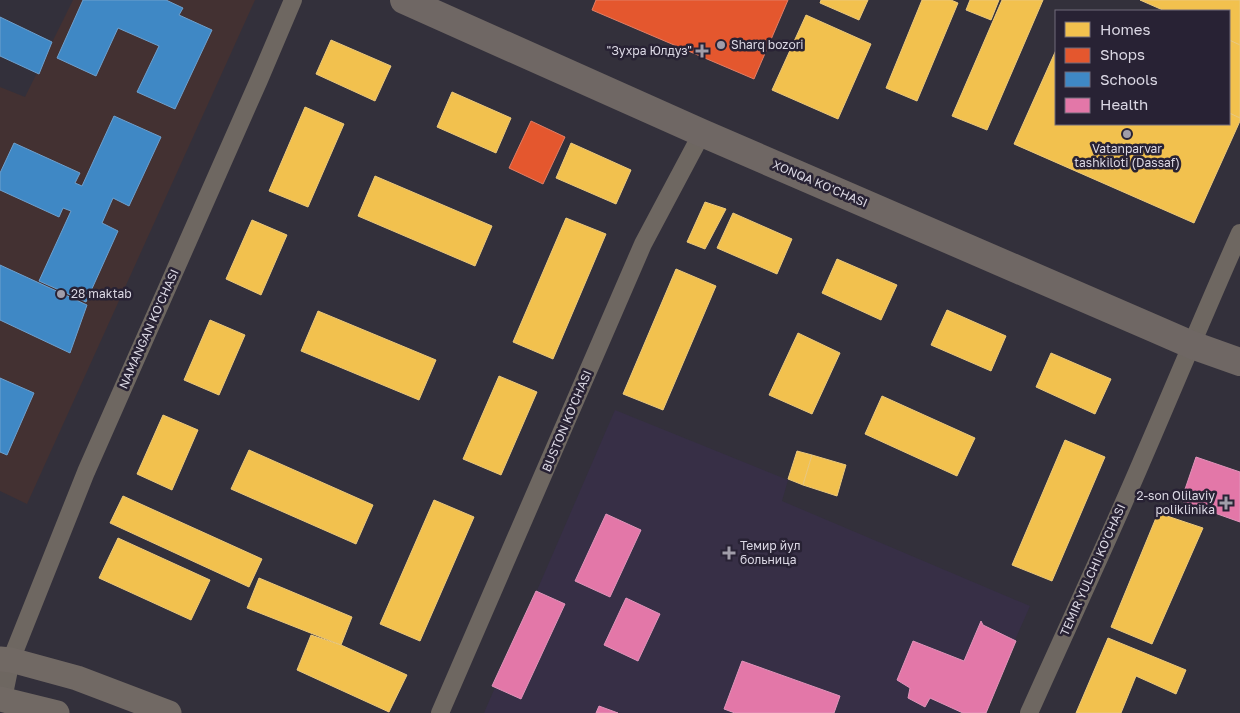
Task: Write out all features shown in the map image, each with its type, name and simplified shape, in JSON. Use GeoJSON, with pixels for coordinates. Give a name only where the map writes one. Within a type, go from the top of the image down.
{"type":"FeatureCollection","features":[{"type":"Feature","properties":{"kind":"main road","name":"XONQA KO'CHASI"},"geometry":{"type":"LineString","coordinates":[[404,0],[702,133],[1192,345],[1240,362]]}},
{"type":"Feature","properties":{"kind":"main road"},"geometry":{"type":"LineString","coordinates":[[5,659],[77,678],[169,713]]}},
{"type":"Feature","properties":{"kind":"main road"},"geometry":{"type":"LineString","coordinates":[[1,699],[57,713]]}},
{"type":"Feature","properties":{"kind":"street","name":"NAMANGAN KO'CHASI"},"geometry":{"type":"LineString","coordinates":[[1,699],[5,659],[293,0]]}},
{"type":"Feature","properties":{"kind":"street","name":"BUSTON KO'CHASI"},"geometry":{"type":"LineString","coordinates":[[440,713],[643,244],[702,133]]}},
{"type":"Feature","properties":{"kind":"street","name":"TEMIR YULCHI KO'CHASI"},"geometry":{"type":"LineString","coordinates":[[1029,713],[1136,474],[1240,233]]}},
{"type":"Feature","properties":{"kind":"shaded area","name":"28 maktab"},"geometry":{"type":"Polygon","coordinates":[[[73,0],[255,0],[27,504],[0,491],[0,87],[25,97],[73,0]]]}},
{"type":"Feature","properties":{"kind":"shaded area","name":"Темир йул больница"},"geometry":{"type":"Polygon","coordinates":[[[615,410],[788,480],[782,501],[1030,606],[983,713],[484,713],[615,410]]]}},
{"type":"Feature","properties":{"kind":"building: Homes"},"geometry":{"type":"Polygon","coordinates":[[[821,0],[868,0],[859,20],[820,3],[821,0]]]}},
{"type":"Feature","properties":{"kind":"building: Homes"},"geometry":{"type":"Polygon","coordinates":[[[922,0],[951,0],[958,3],[917,101],[886,88],[922,0]]]}},
{"type":"Feature","properties":{"kind":"building: Homes"},"geometry":{"type":"Polygon","coordinates":[[[970,0],[999,0],[991,20],[966,10],[970,0]]]}},
{"type":"Feature","properties":{"kind":"building: Homes"},"geometry":{"type":"Polygon","coordinates":[[[1002,0],[1043,0],[987,130],[952,116],[1002,0]]]}},
{"type":"Feature","properties":{"kind":"building: Homes"},"geometry":{"type":"Polygon","coordinates":[[[1140,0],[1240,0],[1240,45],[1230,40],[1230,10],[1163,10],[1140,0]]]}},
{"type":"Feature","properties":{"kind":"building: Homes"},"geometry":{"type":"Polygon","coordinates":[[[806,15],[871,44],[838,119],[772,90],[806,15]]]}},
{"type":"Feature","properties":{"kind":"building: Homes"},"geometry":{"type":"Polygon","coordinates":[[[331,40],[391,66],[375,101],[316,74],[331,40]]]}},
{"type":"Feature","properties":{"kind":"building: Homes"},"geometry":{"type":"Polygon","coordinates":[[[1230,40],[1240,45],[1240,118],[1230,113],[1230,40]]]}},
{"type":"Feature","properties":{"kind":"building: Homes","name":"Vatanparvar tashkiloti (Dassaf)"},"geometry":{"type":"Polygon","coordinates":[[[1055,52],[1055,125],[1230,125],[1230,113],[1240,118],[1194,223],[1014,144],[1055,52]]]}},
{"type":"Feature","properties":{"kind":"building: Homes"},"geometry":{"type":"Polygon","coordinates":[[[452,92],[511,118],[496,153],[437,127],[452,92]]]}},
{"type":"Feature","properties":{"kind":"building: Homes"},"geometry":{"type":"Polygon","coordinates":[[[305,107],[344,124],[308,207],[269,191],[305,107]]]}},
{"type":"Feature","properties":{"kind":"building: Homes"},"geometry":{"type":"Polygon","coordinates":[[[571,143],[631,170],[616,204],[556,178],[571,143]]]}},
{"type":"Feature","properties":{"kind":"building: Homes"},"geometry":{"type":"Polygon","coordinates":[[[375,176],[492,226],[475,266],[358,216],[375,176]]]}},
{"type":"Feature","properties":{"kind":"building: Homes"},"geometry":{"type":"Polygon","coordinates":[[[705,202],[726,209],[705,249],[687,242],[705,202]]]}},
{"type":"Feature","properties":{"kind":"building: Homes"},"geometry":{"type":"Polygon","coordinates":[[[733,213],[792,239],[777,274],[717,248],[733,213]]]}},
{"type":"Feature","properties":{"kind":"building: Homes"},"geometry":{"type":"Polygon","coordinates":[[[566,218],[606,234],[553,359],[513,342],[566,218]]]}},
{"type":"Feature","properties":{"kind":"building: Homes"},"geometry":{"type":"Polygon","coordinates":[[[252,220],[287,235],[261,295],[226,279],[252,220]]]}},
{"type":"Feature","properties":{"kind":"building: Homes"},"geometry":{"type":"Polygon","coordinates":[[[837,259],[897,285],[881,320],[822,293],[837,259]]]}},
{"type":"Feature","properties":{"kind":"building: Homes"},"geometry":{"type":"Polygon","coordinates":[[[676,269],[716,286],[663,410],[623,394],[676,269]]]}},
{"type":"Feature","properties":{"kind":"building: Homes"},"geometry":{"type":"Polygon","coordinates":[[[947,310],[1006,336],[991,371],[931,345],[947,310]]]}},
{"type":"Feature","properties":{"kind":"building: Homes"},"geometry":{"type":"Polygon","coordinates":[[[318,311],[436,360],[419,400],[301,351],[318,311]]]}},
{"type":"Feature","properties":{"kind":"building: Homes"},"geometry":{"type":"Polygon","coordinates":[[[210,320],[245,335],[219,395],[184,380],[210,320]]]}},
{"type":"Feature","properties":{"kind":"building: Homes"},"geometry":{"type":"Polygon","coordinates":[[[798,333],[840,353],[812,414],[769,395],[798,333]]]}},
{"type":"Feature","properties":{"kind":"building: Homes"},"geometry":{"type":"Polygon","coordinates":[[[1051,353],[1111,379],[1095,414],[1036,387],[1051,353]]]}},
{"type":"Feature","properties":{"kind":"building: Homes"},"geometry":{"type":"Polygon","coordinates":[[[499,376],[537,392],[501,475],[463,459],[499,376]]]}},
{"type":"Feature","properties":{"kind":"building: Homes"},"geometry":{"type":"Polygon","coordinates":[[[882,396],[975,438],[957,476],[865,434],[882,396]]]}},
{"type":"Feature","properties":{"kind":"building: Homes"},"geometry":{"type":"Polygon","coordinates":[[[163,415],[198,430],[172,490],[137,474],[163,415]]]}},
{"type":"Feature","properties":{"kind":"building: Homes"},"geometry":{"type":"Polygon","coordinates":[[[1065,440],[1105,457],[1052,581],[1012,565],[1065,440]]]}},
{"type":"Feature","properties":{"kind":"building: Homes"},"geometry":{"type":"Polygon","coordinates":[[[249,450],[373,505],[356,544],[231,489],[249,450]]]}},
{"type":"Feature","properties":{"kind":"building: Homes"},"geometry":{"type":"Polygon","coordinates":[[[797,451],[812,455],[803,485],[788,479],[797,451]]]}},
{"type":"Feature","properties":{"kind":"building: Homes"},"geometry":{"type":"Polygon","coordinates":[[[812,455],[846,465],[837,496],[803,485],[812,455]]]}},
{"type":"Feature","properties":{"kind":"building: Homes"},"geometry":{"type":"Polygon","coordinates":[[[123,496],[262,559],[249,587],[110,523],[123,496]]]}},
{"type":"Feature","properties":{"kind":"building: Homes"},"geometry":{"type":"Polygon","coordinates":[[[434,500],[474,517],[420,641],[380,624],[434,500]]]}},
{"type":"Feature","properties":{"kind":"building: Homes"},"geometry":{"type":"Polygon","coordinates":[[[1158,513],[1203,528],[1152,644],[1111,627],[1158,513]]]}},
{"type":"Feature","properties":{"kind":"building: Homes"},"geometry":{"type":"Polygon","coordinates":[[[118,538],[210,580],[191,620],[99,578],[118,538]]]}},
{"type":"Feature","properties":{"kind":"building: Homes"},"geometry":{"type":"Polygon","coordinates":[[[259,578],[352,617],[341,645],[247,608],[259,578]]]}},
{"type":"Feature","properties":{"kind":"building: Homes"},"geometry":{"type":"Polygon","coordinates":[[[311,635],[341,645],[407,675],[389,712],[297,670],[311,635]]]}},
{"type":"Feature","properties":{"kind":"building: Homes"},"geometry":{"type":"Polygon","coordinates":[[[1108,638],[1186,670],[1176,694],[1136,676],[1121,713],[1076,713],[1108,638]]]}},
{"type":"Feature","properties":{"kind":"building: Shops","name":"Sharq bozori"},"geometry":{"type":"Polygon","coordinates":[[[596,0],[788,0],[754,79],[592,10],[596,0]]]}},
{"type":"Feature","properties":{"kind":"building: Shops"},"geometry":{"type":"Polygon","coordinates":[[[531,121],[565,137],[543,184],[509,168],[531,121]]]}},
{"type":"Feature","properties":{"kind":"building: Schools"},"geometry":{"type":"Polygon","coordinates":[[[83,0],[166,0],[183,8],[179,15],[212,30],[175,109],[137,92],[159,46],[118,28],[96,76],[57,58],[83,0]]]}},
{"type":"Feature","properties":{"kind":"building: Schools"},"geometry":{"type":"Polygon","coordinates":[[[0,17],[52,42],[39,74],[0,56],[0,17]]]}},
{"type":"Feature","properties":{"kind":"building: Schools"},"geometry":{"type":"Polygon","coordinates":[[[114,116],[161,137],[129,206],[113,198],[102,223],[118,231],[86,302],[39,281],[71,211],[63,208],[59,217],[0,190],[0,173],[14,143],[80,173],[75,183],[82,186],[114,116]]]}},
{"type":"Feature","properties":{"kind":"building: Schools"},"geometry":{"type":"Polygon","coordinates":[[[0,265],[87,305],[70,353],[0,320],[0,265]]]}},
{"type":"Feature","properties":{"kind":"building: Schools"},"geometry":{"type":"Polygon","coordinates":[[[0,378],[34,393],[7,455],[0,452],[0,378]]]}},
{"type":"Feature","properties":{"kind":"building: Health"},"geometry":{"type":"Polygon","coordinates":[[[1196,457],[1240,472],[1240,522],[1181,501],[1196,457]]]}},
{"type":"Feature","properties":{"kind":"building: Health"},"geometry":{"type":"Polygon","coordinates":[[[606,514],[641,530],[610,597],[575,581],[606,514]]]}},
{"type":"Feature","properties":{"kind":"building: Health"},"geometry":{"type":"Polygon","coordinates":[[[536,591],[565,604],[521,699],[492,686],[536,591]]]}},
{"type":"Feature","properties":{"kind":"building: Health"},"geometry":{"type":"Polygon","coordinates":[[[626,598],[660,614],[638,661],[604,645],[626,598]]]}},
{"type":"Feature","properties":{"kind":"building: Health"},"geometry":{"type":"Polygon","coordinates":[[[981,621],[983,625],[1016,641],[986,713],[963,713],[930,698],[925,707],[908,698],[910,688],[897,680],[913,641],[964,661],[981,621]]]}},
{"type":"Feature","properties":{"kind":"building: Health"},"geometry":{"type":"Polygon","coordinates":[[[742,661],[840,696],[834,713],[735,713],[724,709],[742,661]]]}},
{"type":"Feature","properties":{"kind":"building: Health"},"geometry":{"type":"Polygon","coordinates":[[[599,706],[618,713],[596,713],[599,706]]]}},
{"type":"Feature","properties":{"kind":"place","name":"Sharq bozori"},"geometry":{"type":"Point","coordinates":[721,45]}},
{"type":"Feature","properties":{"kind":"place","name":"\"Зухра Юлдуз\""},"geometry":{"type":"Point","coordinates":[702,51]}},
{"type":"Feature","properties":{"kind":"place","name":"Vatanparvar tashkiloti (Dassaf)"},"geometry":{"type":"Point","coordinates":[1127,134]}},
{"type":"Feature","properties":{"kind":"place","name":"28 maktab"},"geometry":{"type":"Point","coordinates":[61,294]}},
{"type":"Feature","properties":{"kind":"place","name":"2-son Olilaviy poliklinika"},"geometry":{"type":"Point","coordinates":[1226,503]}},
{"type":"Feature","properties":{"kind":"place","name":"Темир йул больница"},"geometry":{"type":"Point","coordinates":[729,553]}}]}
